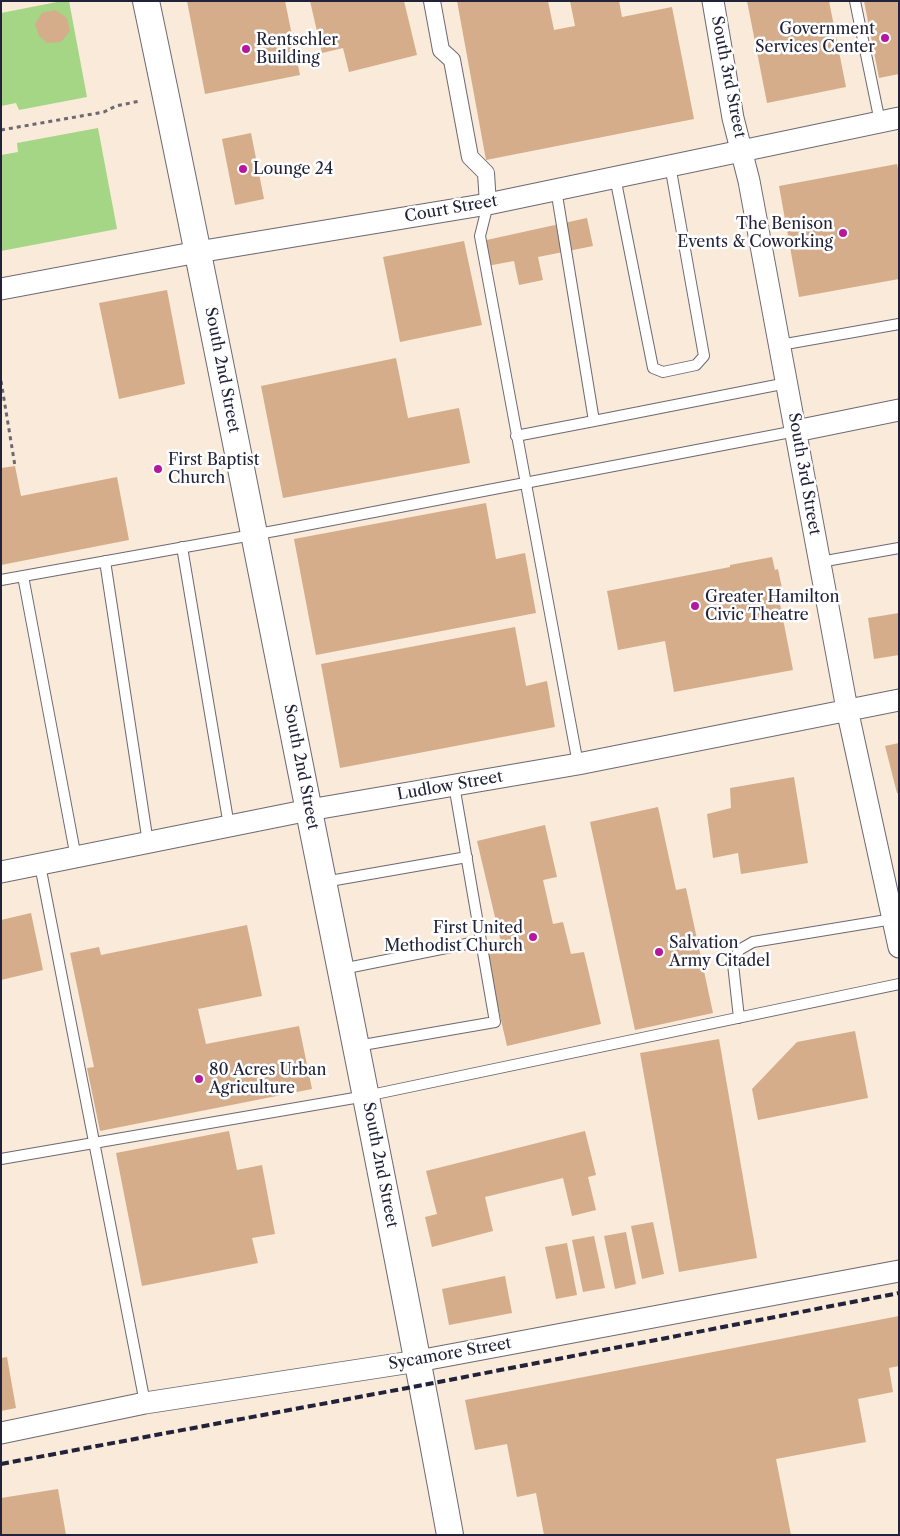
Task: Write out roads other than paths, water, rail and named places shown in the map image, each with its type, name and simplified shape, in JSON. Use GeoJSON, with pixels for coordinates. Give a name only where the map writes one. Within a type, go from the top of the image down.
{"type":"FeatureCollection","features":[{"type":"Feature","properties":{"kind":"street","name":"South 2nd Street"},"geometry":{"type":"LineString","coordinates":[[146,1],[357,1046],[450,1535]]}},
{"type":"Feature","properties":{"kind":"street"},"geometry":{"type":"LineString","coordinates":[[432,1],[441,50],[452,60],[470,157],[486,173],[488,204]]}},
{"type":"Feature","properties":{"kind":"street","name":"South 3rd Street"},"geometry":{"type":"LineString","coordinates":[[713,1],[733,118],[743,152],[847,709],[899,947]]}},
{"type":"Feature","properties":{"kind":"street","name":"Court Street"},"geometry":{"type":"LineString","coordinates":[[1,289],[198,252],[488,204],[889,120]]}},
{"type":"Feature","properties":{"kind":"street"},"geometry":{"type":"LineString","coordinates":[[796,431],[899,410]]}},
{"type":"Feature","properties":{"kind":"street","name":"Ludlow Street"},"geometry":{"type":"LineString","coordinates":[[1,872],[309,810],[578,764],[899,700]]}},
{"type":"Feature","properties":{"kind":"street","name":"Sycamore Street"},"geometry":{"type":"LineString","coordinates":[[1,1433],[145,1403],[418,1361],[899,1271]]}},
{"type":"Feature","properties":{"kind":"lane"},"geometry":{"type":"LineString","coordinates":[[855,1],[889,120]]}},
{"type":"Feature","properties":{"kind":"lane"},"geometry":{"type":"LineString","coordinates":[[615,177],[653,368],[663,372],[696,365],[704,356],[670,165]]}},
{"type":"Feature","properties":{"kind":"lane"},"geometry":{"type":"LineString","coordinates":[[556,189],[594,420]]}},
{"type":"Feature","properties":{"kind":"lane"},"geometry":{"type":"LineString","coordinates":[[488,204],[480,236],[578,764]]}},
{"type":"Feature","properties":{"kind":"lane"},"geometry":{"type":"LineString","coordinates":[[780,345],[899,324]]}},
{"type":"Feature","properties":{"kind":"lane"},"geometry":{"type":"LineString","coordinates":[[516,436],[787,383]]}},
{"type":"Feature","properties":{"kind":"lane"},"geometry":{"type":"LineString","coordinates":[[1,580],[796,431]]}},
{"type":"Feature","properties":{"kind":"lane"},"geometry":{"type":"LineString","coordinates":[[182,547],[229,826]]}},
{"type":"Feature","properties":{"kind":"lane"},"geometry":{"type":"LineString","coordinates":[[820,562],[899,548]]}},
{"type":"Feature","properties":{"kind":"lane"},"geometry":{"type":"LineString","coordinates":[[105,561],[148,843]]}},
{"type":"Feature","properties":{"kind":"lane"},"geometry":{"type":"LineString","coordinates":[[23,576],[76,858]]}},
{"type":"Feature","properties":{"kind":"lane"},"geometry":{"type":"LineString","coordinates":[[357,1046],[495,1022],[454,785]]}},
{"type":"Feature","properties":{"kind":"lane"},"geometry":{"type":"LineString","coordinates":[[324,882],[466,856]]}},
{"type":"Feature","properties":{"kind":"lane"},"geometry":{"type":"LineString","coordinates":[[40,865],[145,1403]]}},
{"type":"Feature","properties":{"kind":"lane"},"geometry":{"type":"LineString","coordinates":[[739,1018],[733,964],[740,950],[753,942],[893,919]]}},
{"type":"Feature","properties":{"kind":"lane"},"geometry":{"type":"LineString","coordinates":[[341,969],[481,941]]}},
{"type":"Feature","properties":{"kind":"lane"},"geometry":{"type":"LineString","coordinates":[[1,1159],[366,1096],[899,984]]}},
{"type":"Feature","properties":{"kind":"railway"},"geometry":{"type":"LineString","coordinates":[[1,1464],[899,1293]]}},
{"type":"Feature","properties":{"kind":"place","name":"Government Services Center"},"geometry":{"type":"Point","coordinates":[885,38]}},
{"type":"Feature","properties":{"kind":"place","name":"Rentschler Building"},"geometry":{"type":"Point","coordinates":[246,49]}},
{"type":"Feature","properties":{"kind":"place","name":"Lounge 24"},"geometry":{"type":"Point","coordinates":[243,169]}},
{"type":"Feature","properties":{"kind":"place","name":"The Benison Events & Coworking"},"geometry":{"type":"Point","coordinates":[843,233]}},
{"type":"Feature","properties":{"kind":"place","name":"First Baptist Church"},"geometry":{"type":"Point","coordinates":[158,469]}},
{"type":"Feature","properties":{"kind":"place","name":"Greater Hamilton Civic Theatre"},"geometry":{"type":"Point","coordinates":[695,606]}},
{"type":"Feature","properties":{"kind":"place","name":"First United Methodist Church"},"geometry":{"type":"Point","coordinates":[533,937]}},
{"type":"Feature","properties":{"kind":"place","name":"Salvation Army Citadel"},"geometry":{"type":"Point","coordinates":[659,952]}},
{"type":"Feature","properties":{"kind":"place","name":"80 Acres Urban Agriculture"},"geometry":{"type":"Point","coordinates":[199,1079]}}]}
